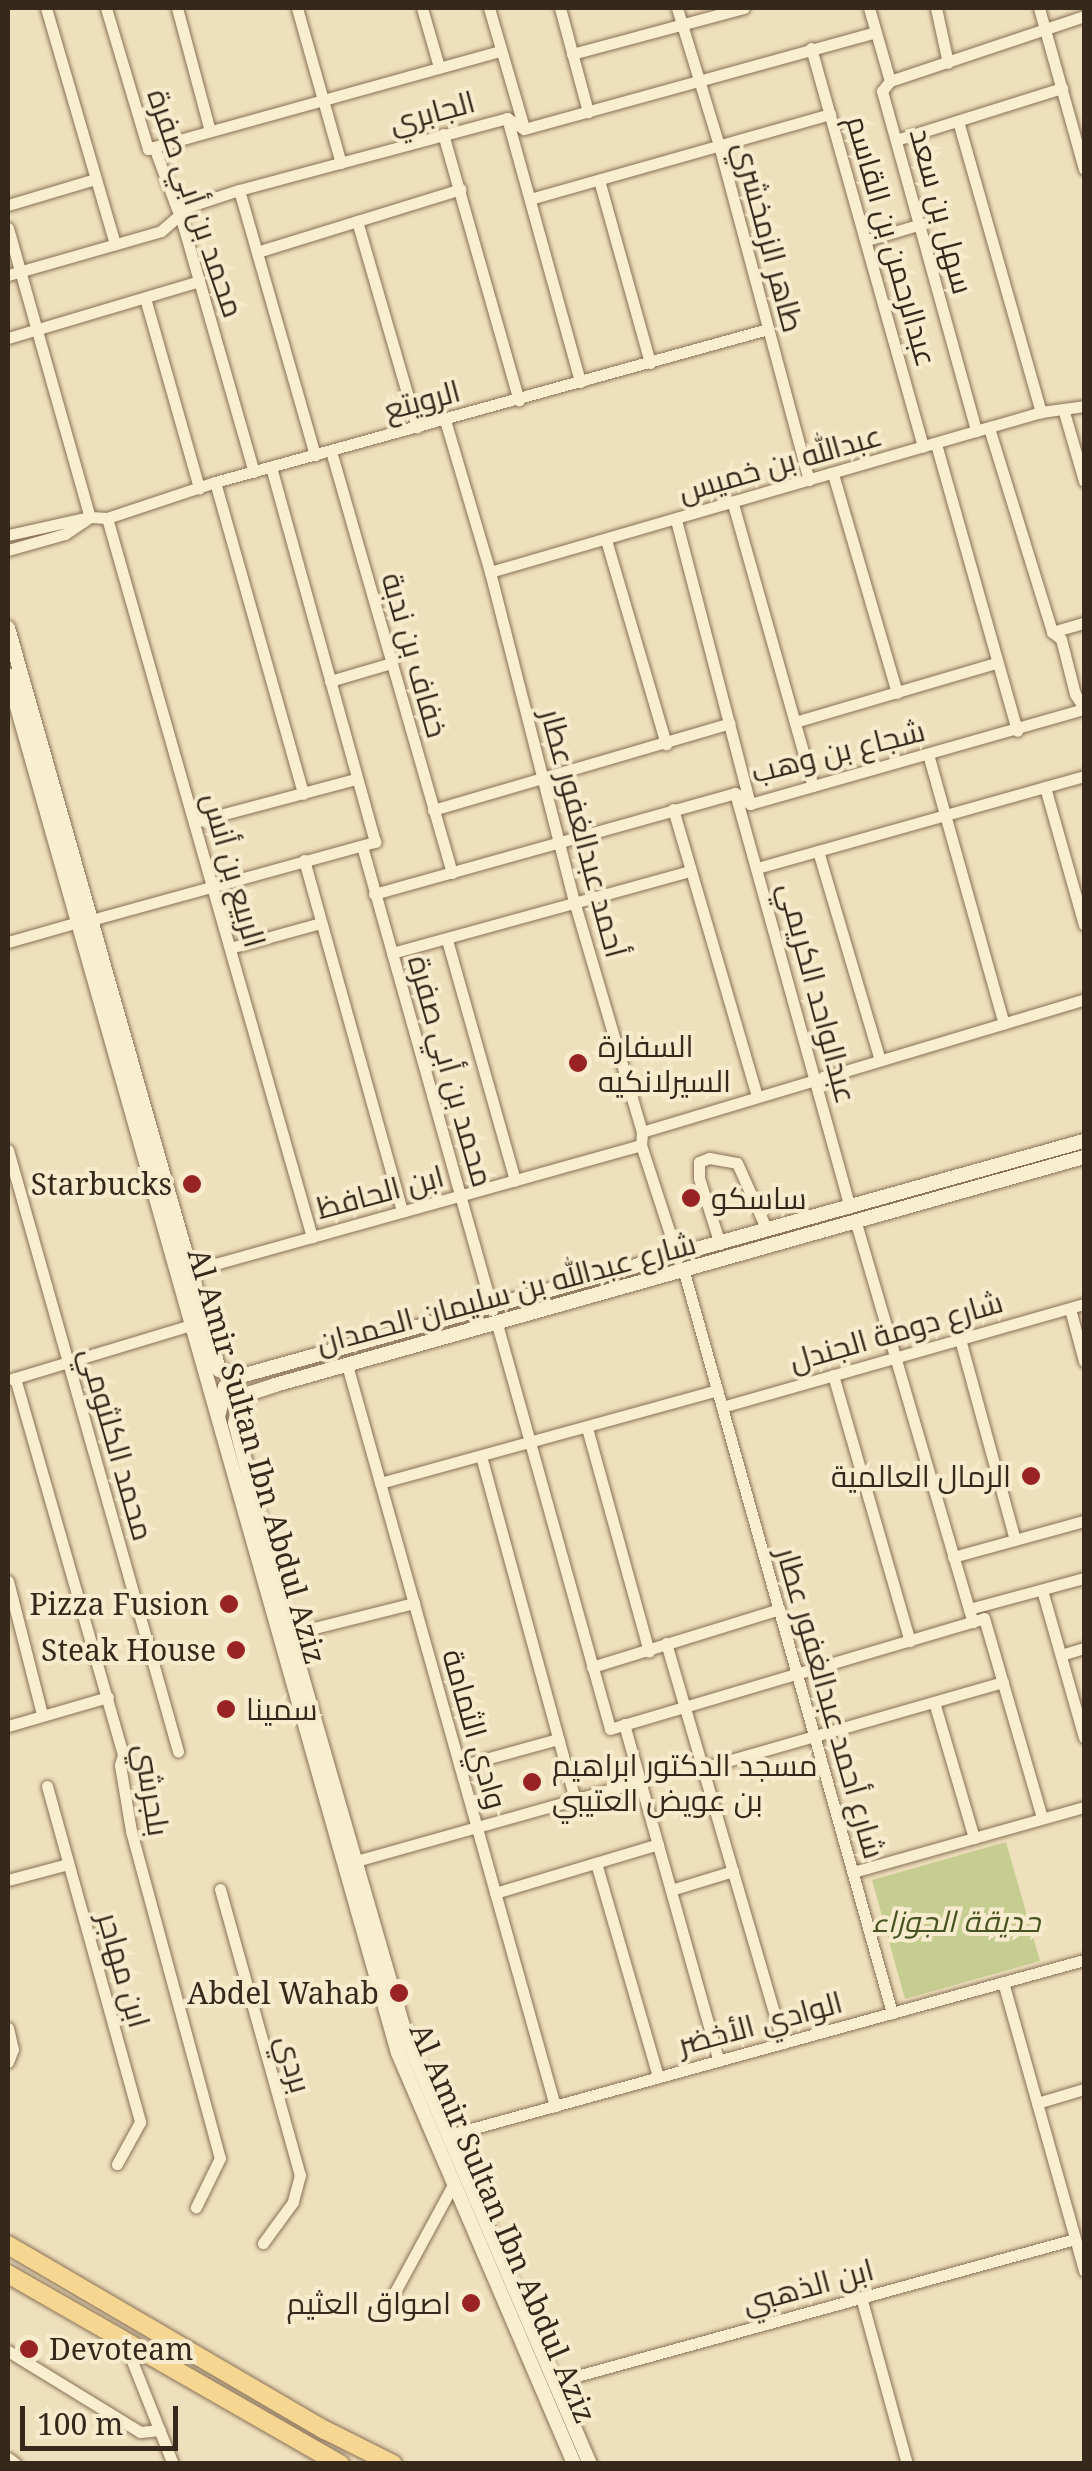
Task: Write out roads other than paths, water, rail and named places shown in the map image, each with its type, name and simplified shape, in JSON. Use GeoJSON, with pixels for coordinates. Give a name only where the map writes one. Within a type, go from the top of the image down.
{"type":"FeatureCollection","features":[{"type":"Feature","properties":{"kind":"main road"},"geometry":{"type":"LineString","coordinates":[[8,2245],[324,2430],[393,2464]]}},
{"type":"Feature","properties":{"kind":"main road"},"geometry":{"type":"LineString","coordinates":[[10,2278],[340,2464]]}},
{"type":"Feature","properties":{"kind":"street"},"geometry":{"type":"LineString","coordinates":[[46,8],[115,244]]}},
{"type":"Feature","properties":{"kind":"street","name":"محمد بن أبي صفرة"},"geometry":{"type":"LineString","coordinates":[[106,8],[148,149],[154,147],[199,281],[254,472]]}},
{"type":"Feature","properties":{"kind":"street"},"geometry":{"type":"LineString","coordinates":[[177,8],[210,131]]}},
{"type":"Feature","properties":{"kind":"street"},"geometry":{"type":"LineString","coordinates":[[297,8],[341,164]]}},
{"type":"Feature","properties":{"kind":"street"},"geometry":{"type":"LineString","coordinates":[[422,8],[439,67]]}},
{"type":"Feature","properties":{"kind":"street"},"geometry":{"type":"LineString","coordinates":[[488,8],[524,129],[875,32]]}},
{"type":"Feature","properties":{"kind":"street"},"geometry":{"type":"LineString","coordinates":[[560,8],[588,112]]}},
{"type":"Feature","properties":{"kind":"street","name":"طاهر الزمخشري"},"geometry":{"type":"LineString","coordinates":[[676,8],[719,145],[809,480]]}},
{"type":"Feature","properties":{"kind":"street"},"geometry":{"type":"LineString","coordinates":[[572,54],[744,8]]}},
{"type":"Feature","properties":{"kind":"street","name":"سهل بن سعد"},"geometry":{"type":"LineString","coordinates":[[869,8],[890,82],[882,92],[918,226],[1052,632],[1060,639],[1084,708]]}},
{"type":"Feature","properties":{"kind":"street"},"geometry":{"type":"LineString","coordinates":[[936,8],[948,63]]}},
{"type":"Feature","properties":{"kind":"street"},"geometry":{"type":"LineString","coordinates":[[1039,8],[1084,169]]}},
{"type":"Feature","properties":{"kind":"street"},"geometry":{"type":"LineString","coordinates":[[890,82],[1084,16]]}},
{"type":"Feature","properties":{"kind":"street","name":"عبدالرحمن بن القاسم"},"geometry":{"type":"LineString","coordinates":[[811,48],[1017,731]]}},
{"type":"Feature","properties":{"kind":"street"},"geometry":{"type":"LineString","coordinates":[[154,147],[324,104],[502,51]]}},
{"type":"Feature","properties":{"kind":"street"},"geometry":{"type":"LineString","coordinates":[[898,140],[1062,88]]}},
{"type":"Feature","properties":{"kind":"street"},"geometry":{"type":"LineString","coordinates":[[530,199],[830,114]]}},
{"type":"Feature","properties":{"kind":"street"},"geometry":{"type":"LineString","coordinates":[[508,118],[580,382]]}},
{"type":"Feature","properties":{"kind":"street","name":"الجابري"},"geometry":{"type":"LineString","coordinates":[[14,273],[161,231],[176,215],[239,190],[508,118],[524,129]]}},
{"type":"Feature","properties":{"kind":"street"},"geometry":{"type":"LineString","coordinates":[[958,122],[1042,412]]}},
{"type":"Feature","properties":{"kind":"street"},"geometry":{"type":"LineString","coordinates":[[443,134],[519,400]]}},
{"type":"Feature","properties":{"kind":"street"},"geometry":{"type":"LineString","coordinates":[[8,205],[95,179]]}},
{"type":"Feature","properties":{"kind":"street"},"geometry":{"type":"LineString","coordinates":[[599,180],[650,363]]}},
{"type":"Feature","properties":{"kind":"street"},"geometry":{"type":"LineString","coordinates":[[239,190],[315,455]]}},
{"type":"Feature","properties":{"kind":"street"},"geometry":{"type":"LineString","coordinates":[[257,252],[460,190]]}},
{"type":"Feature","properties":{"kind":"street"},"geometry":{"type":"LineString","coordinates":[[358,222],[418,427]]}},
{"type":"Feature","properties":{"kind":"street"},"geometry":{"type":"LineString","coordinates":[[867,240],[918,226]]}},
{"type":"Feature","properties":{"kind":"street"},"geometry":{"type":"LineString","coordinates":[[8,228],[14,273],[37,329],[90,516],[65,534],[8,550]]}},
{"type":"Feature","properties":{"kind":"street"},"geometry":{"type":"LineString","coordinates":[[8,338],[199,281]]}},
{"type":"Feature","properties":{"kind":"street"},"geometry":{"type":"LineString","coordinates":[[146,298],[199,488]]}},
{"type":"Feature","properties":{"kind":"street","name":"الرويتع"},"geometry":{"type":"LineString","coordinates":[[8,535],[90,516],[107,518],[215,482],[768,329]]}},
{"type":"Feature","properties":{"kind":"street","name":"عبدالله بن خميس"},"geometry":{"type":"LineString","coordinates":[[490,572],[1042,412],[1064,412],[1084,406]]}},
{"type":"Feature","properties":{"kind":"street"},"geometry":{"type":"LineString","coordinates":[[1064,412],[1084,482]]}},
{"type":"Feature","properties":{"kind":"street","name":"أحمد عبدالغفور عطار"},"geometry":{"type":"LineString","coordinates":[[445,420],[490,572],[574,902],[681,1265]]}},
{"type":"Feature","properties":{"kind":"street","name":"خفاف بن ندبة"},"geometry":{"type":"LineString","coordinates":[[331,451],[452,873]]}},
{"type":"Feature","properties":{"kind":"street","name":"محمد بن أبي صفرة"},"geometry":{"type":"LineString","coordinates":[[271,467],[356,779],[374,894],[528,1443],[610,1729],[624,1724]]}},
{"type":"Feature","properties":{"kind":"street"},"geometry":{"type":"LineString","coordinates":[[833,474],[897,693]]}},
{"type":"Feature","properties":{"kind":"street"},"geometry":{"type":"LineString","coordinates":[[215,482],[304,794]]}},
{"type":"Feature","properties":{"kind":"street"},"geometry":{"type":"LineString","coordinates":[[733,504],[813,786]]}},
{"type":"Feature","properties":{"kind":"street","name":"الربيع بن أنس"},"geometry":{"type":"LineString","coordinates":[[107,518],[312,1237]]}},
{"type":"Feature","properties":{"kind":"street"},"geometry":{"type":"LineString","coordinates":[[676,520],[750,804]]}},
{"type":"Feature","properties":{"kind":"street"},"geometry":{"type":"LineString","coordinates":[[606,540],[666,744]]}},
{"type":"Feature","properties":{"kind":"street"},"geometry":{"type":"LineString","coordinates":[[1052,632],[1084,623]]}},
{"type":"Feature","properties":{"kind":"street","name":"Al Amir Sultan Ibn Abdul Aziz"},"geometry":{"type":"LineString","coordinates":[[8,628],[192,1325],[212,1374]]}},
{"type":"Feature","properties":{"kind":"street"},"geometry":{"type":"LineString","coordinates":[[330,681],[390,663]]}},
{"type":"Feature","properties":{"kind":"street"},"geometry":{"type":"LineString","coordinates":[[795,722],[996,663]]}},
{"type":"Feature","properties":{"kind":"street","name":"Al Amir Sultan Ibn Abdul Aziz"},"geometry":{"type":"LineString","coordinates":[[8,675],[190,1271],[222,1438],[398,2054],[574,2464]]}},
{"type":"Feature","properties":{"kind":"street","name":"شجاع بن وهب"},"geometry":{"type":"LineString","coordinates":[[374,894],[736,793],[750,804],[1017,731],[1084,708]]}},
{"type":"Feature","properties":{"kind":"street"},"geometry":{"type":"LineString","coordinates":[[433,810],[730,723]]}},
{"type":"Feature","properties":{"kind":"street"},"geometry":{"type":"LineString","coordinates":[[928,754],[1004,1024]]}},
{"type":"Feature","properties":{"kind":"street"},"geometry":{"type":"LineString","coordinates":[[758,868],[1084,776]]}},
{"type":"Feature","properties":{"kind":"street"},"geometry":{"type":"LineString","coordinates":[[194,822],[356,779]]}},
{"type":"Feature","properties":{"kind":"street"},"geometry":{"type":"LineString","coordinates":[[1045,787],[1084,924]]}},
{"type":"Feature","properties":{"kind":"street","name":"عبدالواحد الكريمي"},"geometry":{"type":"LineString","coordinates":[[736,793],[850,1207]]}},
{"type":"Feature","properties":{"kind":"street"},"geometry":{"type":"LineString","coordinates":[[673,809],[757,1096]]}},
{"type":"Feature","properties":{"kind":"street"},"geometry":{"type":"LineString","coordinates":[[8,942],[369,844]]}},
{"type":"Feature","properties":{"kind":"street"},"geometry":{"type":"LineString","coordinates":[[818,851],[880,1060]]}},
{"type":"Feature","properties":{"kind":"street"},"geometry":{"type":"LineString","coordinates":[[304,860],[402,1212]]}},
{"type":"Feature","properties":{"kind":"street"},"geometry":{"type":"LineString","coordinates":[[392,953],[690,871]]}},
{"type":"Feature","properties":{"kind":"street"},"geometry":{"type":"LineString","coordinates":[[230,948],[321,924]]}},
{"type":"Feature","properties":{"kind":"street"},"geometry":{"type":"LineString","coordinates":[[447,940],[515,1181]]}},
{"type":"Feature","properties":{"kind":"street","name":"ابن الحافظ"},"geometry":{"type":"LineString","coordinates":[[190,1271],[515,1181],[757,1096],[1084,999]]}},
{"type":"Feature","properties":{"kind":"street","name":"شارع عبدالله بن سليمان الحمدان"},"geometry":{"type":"LineString","coordinates":[[681,1265],[720,1244],[1084,1141]]}},
{"type":"Feature","properties":{"kind":"street","name":"محمد الكلثومي"},"geometry":{"type":"LineString","coordinates":[[8,1150],[178,1751]]}},
{"type":"Feature","properties":{"kind":"street","name":"شارع عبدالله بن سليمان الحمدان"},"geometry":{"type":"LineString","coordinates":[[241,1376],[494,1317],[856,1222],[1084,1156]]}},
{"type":"Feature","properties":{"kind":"street"},"geometry":{"type":"LineString","coordinates":[[720,1244],[699,1178],[699,1162],[709,1158],[737,1163],[767,1230]]}},
{"type":"Feature","properties":{"kind":"street"},"geometry":{"type":"LineString","coordinates":[[856,1222],[954,1557],[1003,1682],[1042,1818]]}},
{"type":"Feature","properties":{"kind":"street"},"geometry":{"type":"LineString","coordinates":[[380,1484],[717,1390],[681,1265]]}},
{"type":"Feature","properties":{"kind":"street","name":"شارع دومة الجندل"},"geometry":{"type":"LineString","coordinates":[[722,1407],[1084,1304]]}},
{"type":"Feature","properties":{"kind":"street"},"geometry":{"type":"LineString","coordinates":[[1070,1309],[1084,1361]]}},
{"type":"Feature","properties":{"kind":"street","name":"شارع عبدالله بن سليمان الحمدان"},"geometry":{"type":"LineString","coordinates":[[224,1391],[239,1397],[494,1317]]}},
{"type":"Feature","properties":{"kind":"street"},"geometry":{"type":"LineString","coordinates":[[11,1379],[192,1325]]}},
{"type":"Feature","properties":{"kind":"street"},"geometry":{"type":"LineString","coordinates":[[960,1339],[1015,1540]]}},
{"type":"Feature","properties":{"kind":"street","name":"وادي الثمامة"},"geometry":{"type":"LineString","coordinates":[[347,1365],[555,2106]]}},
{"type":"Feature","properties":{"kind":"street"},"geometry":{"type":"LineString","coordinates":[[212,1374],[224,1391],[222,1438]]}},
{"type":"Feature","properties":{"kind":"street","name":"Al Amir Sultan Ibn Abdul Aziz"},"geometry":{"type":"LineString","coordinates":[[212,1374],[241,1376]]}},
{"type":"Feature","properties":{"kind":"street"},"geometry":{"type":"LineString","coordinates":[[832,1375],[910,1641]]}},
{"type":"Feature","properties":{"kind":"street"},"geometry":{"type":"LineString","coordinates":[[224,1391],[241,1376]]}},
{"type":"Feature","properties":{"kind":"street"},"geometry":{"type":"LineString","coordinates":[[236,1416],[252,1393],[236,1391],[234,1384],[241,1376]]}},
{"type":"Feature","properties":{"kind":"street","name":"بلجرشي"},"geometry":{"type":"LineString","coordinates":[[11,1379],[124,1756],[120,1765],[131,1831],[220,2158],[196,2207]]}},
{"type":"Feature","properties":{"kind":"street","name":"شارع أحمد عبدالغفور عطار"},"geometry":{"type":"LineString","coordinates":[[717,1390],[892,2013]]}},
{"type":"Feature","properties":{"kind":"street","name":"Al Amir Sultan Ibn Abdul Aziz"},"geometry":{"type":"LineString","coordinates":[[224,1391],[236,1416],[290,1634],[406,2040],[590,2464]]}},
{"type":"Feature","properties":{"kind":"street"},"geometry":{"type":"LineString","coordinates":[[588,1428],[649,1652]]}},
{"type":"Feature","properties":{"kind":"street"},"geometry":{"type":"LineString","coordinates":[[480,1456],[575,1800]]}},
{"type":"Feature","properties":{"kind":"street"},"geometry":{"type":"LineString","coordinates":[[954,1557],[1084,1522]]}},
{"type":"Feature","properties":{"kind":"street"},"geometry":{"type":"LineString","coordinates":[[719,2060],[624,1724],[910,1641],[1042,1590],[1084,1578]]}},
{"type":"Feature","properties":{"kind":"street"},"geometry":{"type":"LineString","coordinates":[[8,1581],[42,1714]]}},
{"type":"Feature","properties":{"kind":"street"},"geometry":{"type":"LineString","coordinates":[[1042,1590],[1084,1736]]}},
{"type":"Feature","properties":{"kind":"street"},"geometry":{"type":"LineString","coordinates":[[290,1634],[414,1604]]}},
{"type":"Feature","properties":{"kind":"street"},"geometry":{"type":"LineString","coordinates":[[592,1667],[779,1610]]}},
{"type":"Feature","properties":{"kind":"street"},"geometry":{"type":"LineString","coordinates":[[666,1642],[783,2043]]}},
{"type":"Feature","properties":{"kind":"street"},"geometry":{"type":"LineString","coordinates":[[1060,1654],[1084,1648]]}},
{"type":"Feature","properties":{"kind":"street"},"geometry":{"type":"LineString","coordinates":[[703,1768],[1003,1682]]}},
{"type":"Feature","properties":{"kind":"street"},"geometry":{"type":"LineString","coordinates":[[8,1726],[108,1697]]}},
{"type":"Feature","properties":{"kind":"street"},"geometry":{"type":"LineString","coordinates":[[934,1702],[974,1838]]}},
{"type":"Feature","properties":{"kind":"street"},"geometry":{"type":"LineString","coordinates":[[460,1766],[558,1739]]}},
{"type":"Feature","properties":{"kind":"street"},"geometry":{"type":"LineString","coordinates":[[356,1861],[640,1781]]}},
{"type":"Feature","properties":{"kind":"street","name":"ابن مهاجر"},"geometry":{"type":"LineString","coordinates":[[48,1786],[140,2122],[117,2164]]}},
{"type":"Feature","properties":{"kind":"street"},"geometry":{"type":"LineString","coordinates":[[853,1872],[1084,1806]]}},
{"type":"Feature","properties":{"kind":"street"},"geometry":{"type":"LineString","coordinates":[[496,1894],[658,1844]]}},
{"type":"Feature","properties":{"kind":"street"},"geometry":{"type":"LineString","coordinates":[[596,1862],[658,2077]]}},
{"type":"Feature","properties":{"kind":"street"},"geometry":{"type":"LineString","coordinates":[[8,1880],[68,1864]]}},
{"type":"Feature","properties":{"kind":"street"},"geometry":{"type":"LineString","coordinates":[[671,1890],[733,1871]]}},
{"type":"Feature","properties":{"kind":"street","name":"بردي"},"geometry":{"type":"LineString","coordinates":[[220,1889],[300,2175],[293,2202],[264,2243]]}},
{"type":"Feature","properties":{"kind":"street","name":"الوادي الأخضر"},"geometry":{"type":"LineString","coordinates":[[449,2135],[1084,1960]]}},
{"type":"Feature","properties":{"kind":"street"},"geometry":{"type":"LineString","coordinates":[[1003,1982],[1084,2271]]}},
{"type":"Feature","properties":{"kind":"street"},"geometry":{"type":"LineString","coordinates":[[8,2028],[13,2049],[8,2062]]}},
{"type":"Feature","properties":{"kind":"street"},"geometry":{"type":"LineString","coordinates":[[1037,2103],[1084,2088]]}},
{"type":"Feature","properties":{"kind":"street"},"geometry":{"type":"LineString","coordinates":[[384,2312],[454,2183]]}},
{"type":"Feature","properties":{"kind":"street","name":"ابن الذهبي"},"geometry":{"type":"LineString","coordinates":[[554,2382],[1076,2238]]}},
{"type":"Feature","properties":{"kind":"street"},"geometry":{"type":"LineString","coordinates":[[861,2297],[907,2464]]}},
{"type":"Feature","properties":{"kind":"street"},"geometry":{"type":"LineString","coordinates":[[124,2341],[174,2464]]}},
{"type":"Feature","properties":{"kind":"street"},"geometry":{"type":"LineString","coordinates":[[8,2351],[140,2432],[160,2430]]}},
{"type":"Feature","properties":{"kind":"street"},"geometry":{"type":"LineString","coordinates":[[8,2458],[16,2464]]}},
{"type":"Feature","properties":{"kind":"place","name":"السفارة السيرلانكيه"},"geometry":{"type":"Point","coordinates":[578,1063]}},
{"type":"Feature","properties":{"kind":"place","name":"Starbucks"},"geometry":{"type":"Point","coordinates":[192,1184]}},
{"type":"Feature","properties":{"kind":"place","name":"ساسكو"},"geometry":{"type":"Point","coordinates":[691,1198]}},
{"type":"Feature","properties":{"kind":"place","name":"الرمال العالمية"},"geometry":{"type":"Point","coordinates":[1031,1476]}},
{"type":"Feature","properties":{"kind":"place","name":"Pizza Fusion"},"geometry":{"type":"Point","coordinates":[229,1604]}},
{"type":"Feature","properties":{"kind":"place","name":"Steak House"},"geometry":{"type":"Point","coordinates":[236,1650]}},
{"type":"Feature","properties":{"kind":"place","name":"سمينا"},"geometry":{"type":"Point","coordinates":[226,1709]}},
{"type":"Feature","properties":{"kind":"place","name":"مسجد الدكتور ابراهيم بن عويض العتيبي"},"geometry":{"type":"Point","coordinates":[532,1782]}},
{"type":"Feature","properties":{"kind":"place","name":"Abdel Wahab"},"geometry":{"type":"Point","coordinates":[399,1993]}},
{"type":"Feature","properties":{"kind":"place","name":"اصواق العثيم"},"geometry":{"type":"Point","coordinates":[471,2303]}},
{"type":"Feature","properties":{"kind":"place","name":"Devoteam"},"geometry":{"type":"Point","coordinates":[29,2349]}},
{"type":"Feature","properties":{"kind":"park label","name":"حديقة الجوزاء"},"geometry":{"type":"Point","coordinates":[956,1921]}}]}
